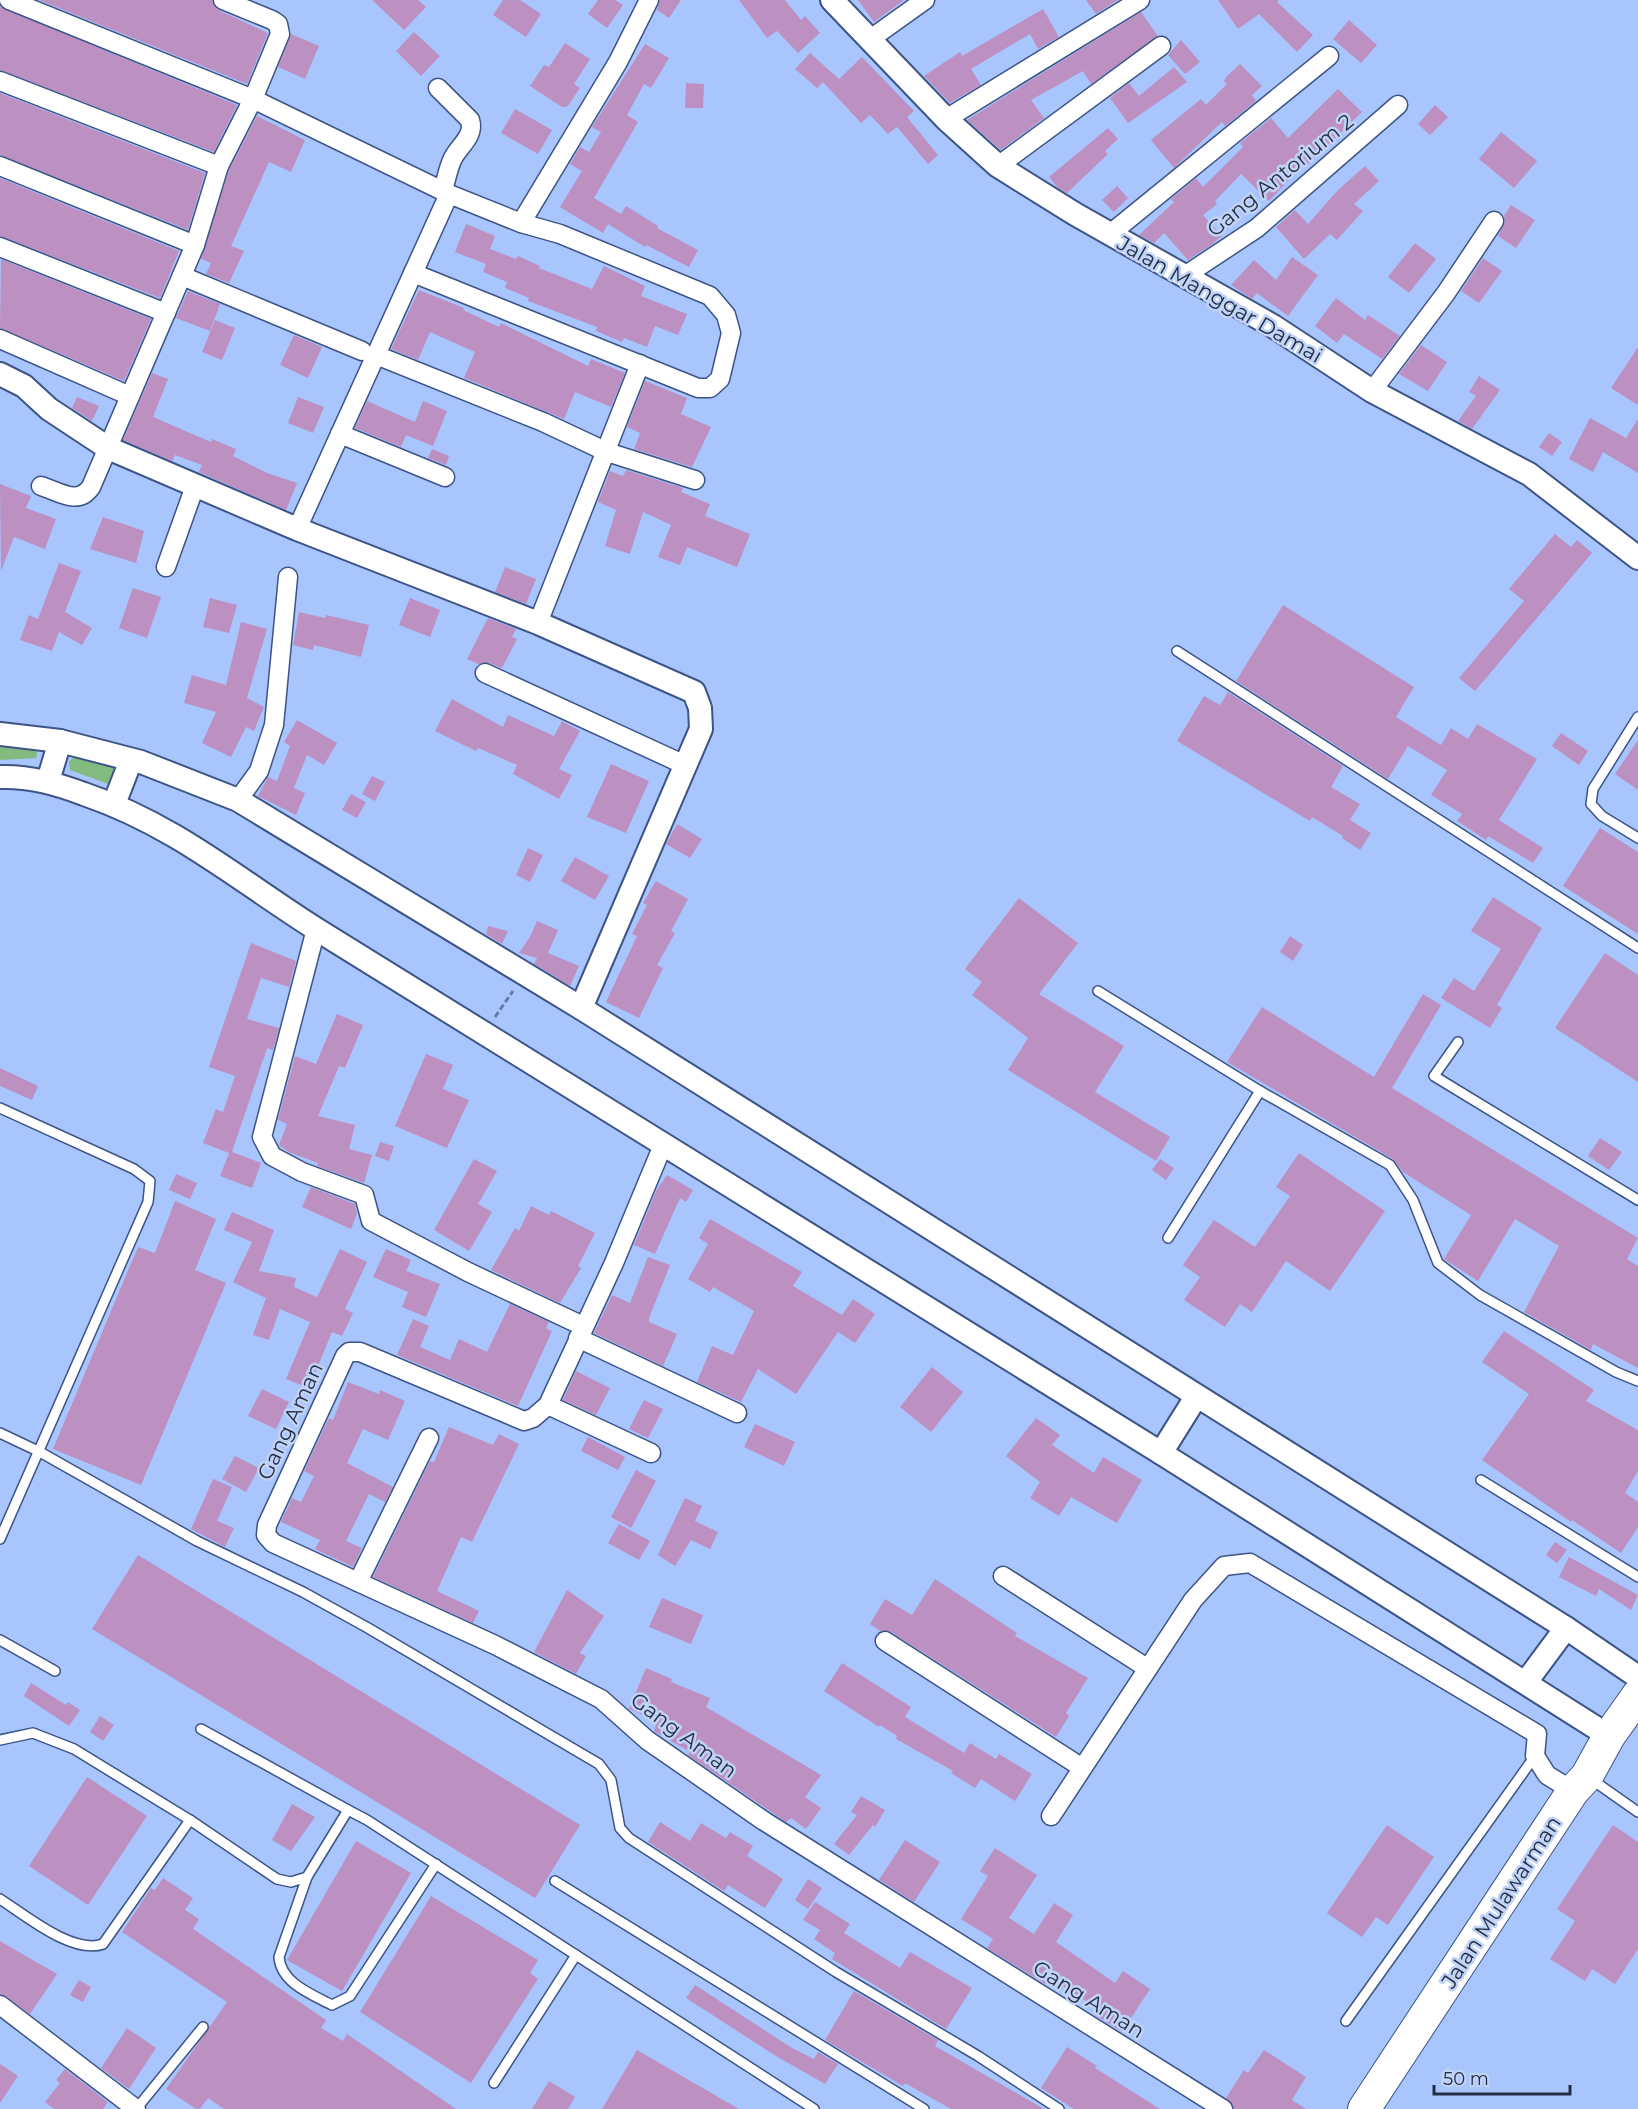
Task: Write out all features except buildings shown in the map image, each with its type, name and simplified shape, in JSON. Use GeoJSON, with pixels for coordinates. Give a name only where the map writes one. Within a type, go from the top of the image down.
{"type":"FeatureCollection","features":[{"type":"Feature","properties":{"kind":"highway","name":"Jalan Mulawarman"},"geometry":{"type":"LineString","coordinates":[[1364,2109],[1638,1695]]}},
{"type":"Feature","properties":{"kind":"street"},"geometry":{"type":"LineString","coordinates":[[9,0],[253,99],[440,189],[521,223],[560,234],[710,296],[726,315],[731,333],[720,379],[710,388],[698,388],[413,273]]}},
{"type":"Feature","properties":{"kind":"street"},"geometry":{"type":"LineString","coordinates":[[41,486],[82,498],[91,487],[195,245],[219,166],[253,99],[280,34],[278,24],[223,0]]}},
{"type":"Feature","properties":{"kind":"street"},"geometry":{"type":"LineString","coordinates":[[521,223],[618,62],[649,0]]}},
{"type":"Feature","properties":{"kind":"street","name":"Jalan Manggar Damai"},"geometry":{"type":"LineString","coordinates":[[832,0],[946,119],[998,166],[1110,234],[1273,326],[1372,391],[1529,474],[1638,558]]}},
{"type":"Feature","properties":{"kind":"street"},"geometry":{"type":"LineString","coordinates":[[869,40],[925,0]]}},
{"type":"Feature","properties":{"kind":"street"},"geometry":{"type":"LineString","coordinates":[[946,119],[1140,0]]}},
{"type":"Feature","properties":{"kind":"street"},"geometry":{"type":"LineString","coordinates":[[998,166],[1161,46]]}},
{"type":"Feature","properties":{"kind":"street"},"geometry":{"type":"LineString","coordinates":[[1110,234],[1329,56]]}},
{"type":"Feature","properties":{"kind":"street"},"geometry":{"type":"LineString","coordinates":[[0,81],[219,166]]}},
{"type":"Feature","properties":{"kind":"street"},"geometry":{"type":"LineString","coordinates":[[297,530],[340,434],[369,353],[413,273],[440,189],[453,159],[471,132],[470,120],[438,88]]}},
{"type":"Feature","properties":{"kind":"street","name":"Gang Antorium 2"},"geometry":{"type":"LineString","coordinates":[[1186,275],[1257,228],[1398,105]]}},
{"type":"Feature","properties":{"kind":"street"},"geometry":{"type":"LineString","coordinates":[[0,165],[195,245]]}},
{"type":"Feature","properties":{"kind":"street"},"geometry":{"type":"LineString","coordinates":[[1372,391],[1446,293],[1494,221]]}},
{"type":"Feature","properties":{"kind":"street"},"geometry":{"type":"LineString","coordinates":[[0,247],[166,314]]}},
{"type":"Feature","properties":{"kind":"street"},"geometry":{"type":"LineString","coordinates":[[182,276],[543,422],[607,452],[695,480]]}},
{"type":"Feature","properties":{"kind":"street"},"geometry":{"type":"LineString","coordinates":[[0,339],[130,396]]}},
{"type":"Feature","properties":{"kind":"street"},"geometry":{"type":"LineString","coordinates":[[538,623],[640,364]]}},
{"type":"Feature","properties":{"kind":"street"},"geometry":{"type":"LineString","coordinates":[[0,374],[24,386],[49,409],[108,448],[297,530],[538,623],[694,692],[700,708],[701,729],[581,1008]]}},
{"type":"Feature","properties":{"kind":"street"},"geometry":{"type":"LineString","coordinates":[[340,434],[445,477]]}},
{"type":"Feature","properties":{"kind":"street"},"geometry":{"type":"LineString","coordinates":[[166,567],[195,486]]}},
{"type":"Feature","properties":{"kind":"street"},"geometry":{"type":"LineString","coordinates":[[238,800],[259,771],[274,725],[288,577]]}},
{"type":"Feature","properties":{"kind":"street"},"geometry":{"type":"LineString","coordinates":[[485,673],[685,765]]}},
{"type":"Feature","properties":{"kind":"street"},"geometry":{"type":"LineString","coordinates":[[0,734],[60,741],[131,760],[238,800],[581,1008],[1566,1628],[1638,1677]]}},
{"type":"Feature","properties":{"kind":"street"},"geometry":{"type":"LineString","coordinates":[[48,782],[60,741]]}},
{"type":"Feature","properties":{"kind":"street"},"geometry":{"type":"LineString","coordinates":[[114,804],[131,760]]}},
{"type":"Feature","properties":{"kind":"street"},"geometry":{"type":"LineString","coordinates":[[0,777],[48,782],[114,804],[206,853],[316,929],[492,1040],[1161,1453],[1609,1736]]}},
{"type":"Feature","properties":{"kind":"street"},"geometry":{"type":"LineString","coordinates":[[316,929],[262,1137],[272,1156],[302,1172],[364,1195],[371,1221],[737,1413]]}},
{"type":"Feature","properties":{"kind":"street"},"geometry":{"type":"LineString","coordinates":[[651,1453],[548,1405],[614,1263],[663,1144]]}},
{"type":"Feature","properties":{"kind":"street","name":"Gang Aman"},"geometry":{"type":"LineString","coordinates":[[548,1405],[533,1418],[524,1421],[356,1350],[345,1356],[267,1525],[266,1534],[273,1543],[495,1645],[601,1699],[647,1740],[764,1821],[1223,2109]]}},
{"type":"Feature","properties":{"kind":"street"},"geometry":{"type":"LineString","coordinates":[[1161,1453],[1196,1397]]}},
{"type":"Feature","properties":{"kind":"street"},"geometry":{"type":"LineString","coordinates":[[358,1582],[429,1438]]}},
{"type":"Feature","properties":{"kind":"street"},"geometry":{"type":"LineString","coordinates":[[1051,1816],[1081,1767],[1193,1600],[1224,1566],[1250,1563],[1536,1734],[1534,1756],[1547,1775],[1580,1784]]}},
{"type":"Feature","properties":{"kind":"street"},"geometry":{"type":"LineString","coordinates":[[1003,1576],[1148,1668]]}},
{"type":"Feature","properties":{"kind":"street"},"geometry":{"type":"LineString","coordinates":[[1526,1682],[1566,1628]]}},
{"type":"Feature","properties":{"kind":"street"},"geometry":{"type":"LineString","coordinates":[[885,1641],[1081,1767]]}},
{"type":"Feature","properties":{"kind":"street"},"geometry":{"type":"LineString","coordinates":[[0,2005],[136,2108]]}},
{"type":"Feature","properties":{"kind":"lane"},"geometry":{"type":"LineString","coordinates":[[1178,651],[1638,948]]}},
{"type":"Feature","properties":{"kind":"lane"},"geometry":{"type":"LineString","coordinates":[[1638,717],[1593,789],[1591,804],[1602,816],[1638,838]]}},
{"type":"Feature","properties":{"kind":"lane"},"geometry":{"type":"LineString","coordinates":[[1098,991],[1260,1091],[1390,1165],[1413,1200],[1438,1263],[1480,1295],[1616,1372],[1638,1381]]}},
{"type":"Feature","properties":{"kind":"lane"},"geometry":{"type":"LineString","coordinates":[[1458,1042],[1434,1076],[1638,1200]]}},
{"type":"Feature","properties":{"kind":"lane"},"geometry":{"type":"LineString","coordinates":[[1168,1238],[1260,1091]]}},
{"type":"Feature","properties":{"kind":"lane"},"geometry":{"type":"LineString","coordinates":[[0,1108],[134,1169],[150,1181],[148,1202],[0,1539]]}},
{"type":"Feature","properties":{"kind":"lane"},"geometry":{"type":"LineString","coordinates":[[0,1433],[40,1452],[196,1541],[303,1592],[599,1764],[611,1780],[620,1828],[629,1838],[836,1972],[978,2056],[1059,2109]]}},
{"type":"Feature","properties":{"kind":"lane"},"geometry":{"type":"LineString","coordinates":[[1481,1480],[1638,1577]]}},
{"type":"Feature","properties":{"kind":"lane"},"geometry":{"type":"LineString","coordinates":[[0,1641],[55,1671]]}},
{"type":"Feature","properties":{"kind":"lane"},"geometry":{"type":"LineString","coordinates":[[201,1729],[367,1820],[814,2109]]}},
{"type":"Feature","properties":{"kind":"lane"},"geometry":{"type":"LineString","coordinates":[[0,1740],[33,1733],[74,1749],[190,1820],[277,1879],[291,1882],[307,1877]]}},
{"type":"Feature","properties":{"kind":"lane"},"geometry":{"type":"LineString","coordinates":[[1346,2021],[1534,1756]]}},
{"type":"Feature","properties":{"kind":"lane"},"geometry":{"type":"LineString","coordinates":[[1580,1784],[1638,1812]]}},
{"type":"Feature","properties":{"kind":"lane"},"geometry":{"type":"LineString","coordinates":[[348,1810],[307,1877],[279,1957],[280,1965],[297,1986],[332,2005],[337,2005],[350,1996],[436,1864]]}},
{"type":"Feature","properties":{"kind":"lane"},"geometry":{"type":"LineString","coordinates":[[0,1899],[74,1942],[93,1947],[103,1944],[190,1820]]}},
{"type":"Feature","properties":{"kind":"lane"},"geometry":{"type":"LineString","coordinates":[[555,1881],[924,2109]]}},
{"type":"Feature","properties":{"kind":"lane"},"geometry":{"type":"LineString","coordinates":[[494,2083],[576,1955]]}},
{"type":"Feature","properties":{"kind":"lane"},"geometry":{"type":"LineString","coordinates":[[136,2108],[203,2027]]}},
{"type":"Feature","properties":{"kind":"path"},"geometry":{"type":"LineString","coordinates":[[492,1040],[491,1028],[500,1008],[521,980],[530,977]]}},
{"type":"Feature","properties":{"kind":"green space"},"geometry":{"type":"Polygon","coordinates":[[[0,742],[38,748],[36,758],[0,760],[0,742]]]}},
{"type":"Feature","properties":{"kind":"green space"},"geometry":{"type":"Polygon","coordinates":[[[81,753],[122,763],[111,785],[70,770],[69,761],[81,753]]]}}]}
